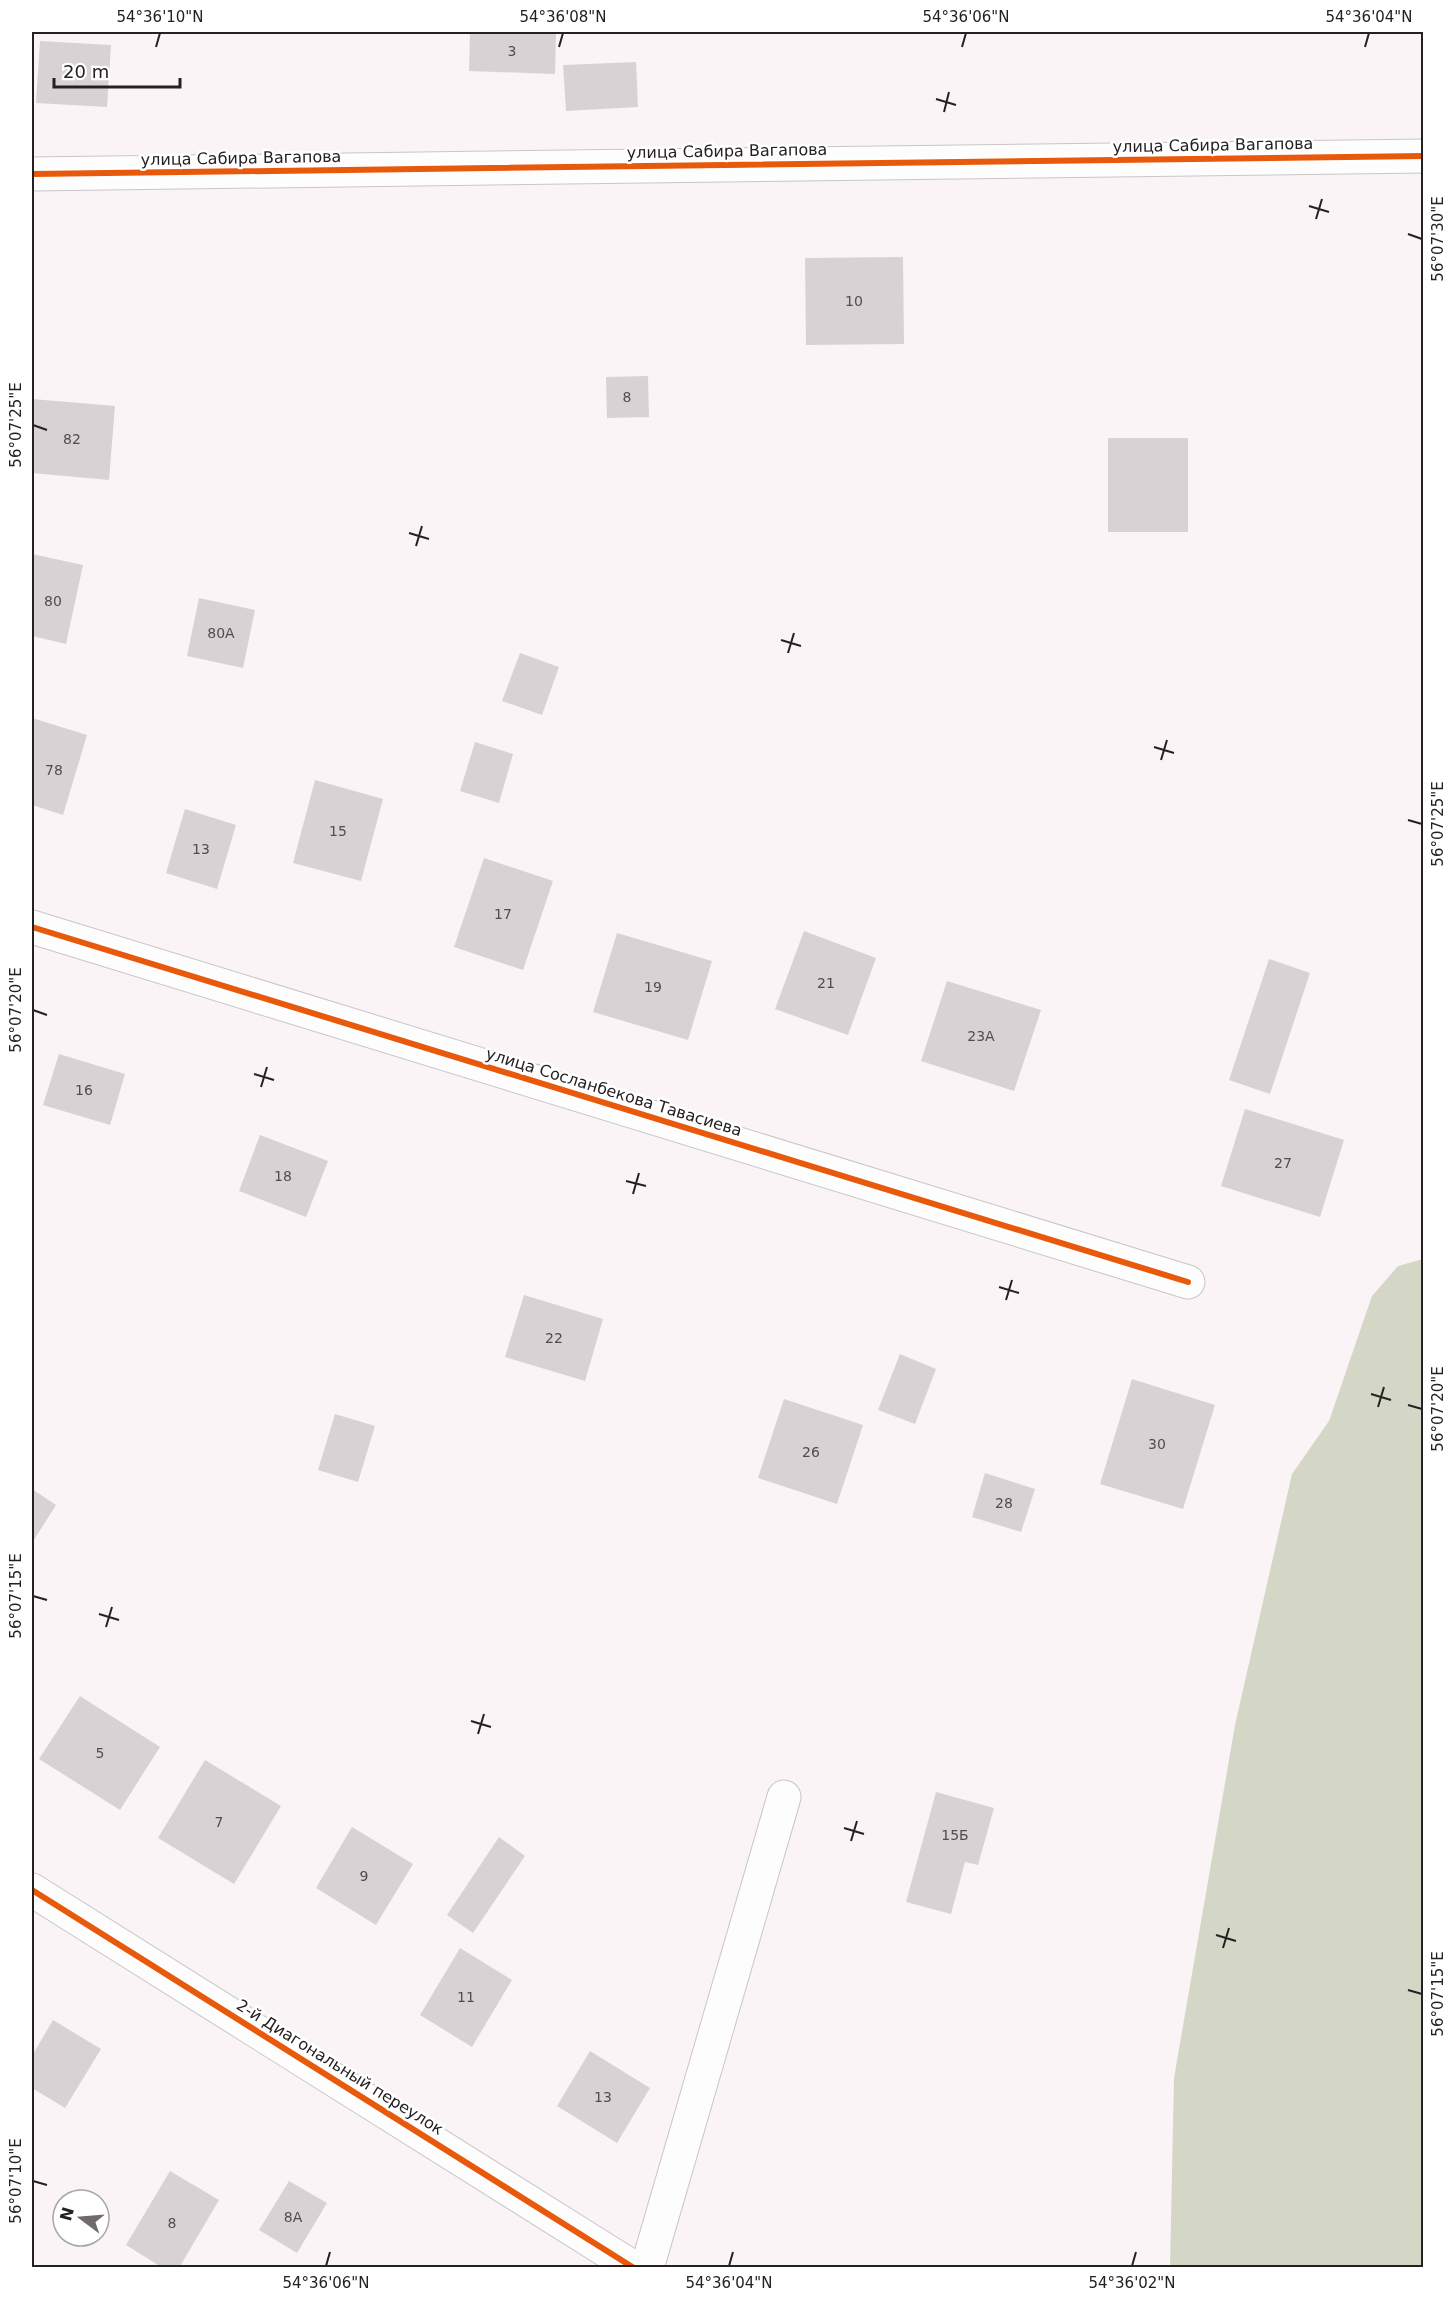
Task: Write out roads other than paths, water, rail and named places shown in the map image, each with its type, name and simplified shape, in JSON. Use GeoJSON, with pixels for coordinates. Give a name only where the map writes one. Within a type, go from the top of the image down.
{"type":"FeatureCollection","features":[{"type":"Feature","properties":{"kind":"street","name":"улица Сабира Вагапова"},"geometry":{"type":"LineString","coordinates":[[32,174],[1424,156]]}},
{"type":"Feature","properties":{"kind":"street","name":"улица Сосланбекова Тавасиева"},"geometry":{"type":"LineString","coordinates":[[32,927],[1188,1282]]}},
{"type":"Feature","properties":{"kind":"street"},"geometry":{"type":"LineString","coordinates":[[647,2268],[784,1797]]}},
{"type":"Feature","properties":{"kind":"street","name":"2-й Диагональный переулок"},"geometry":{"type":"LineString","coordinates":[[32,1890],[634,2268]]}}]}
